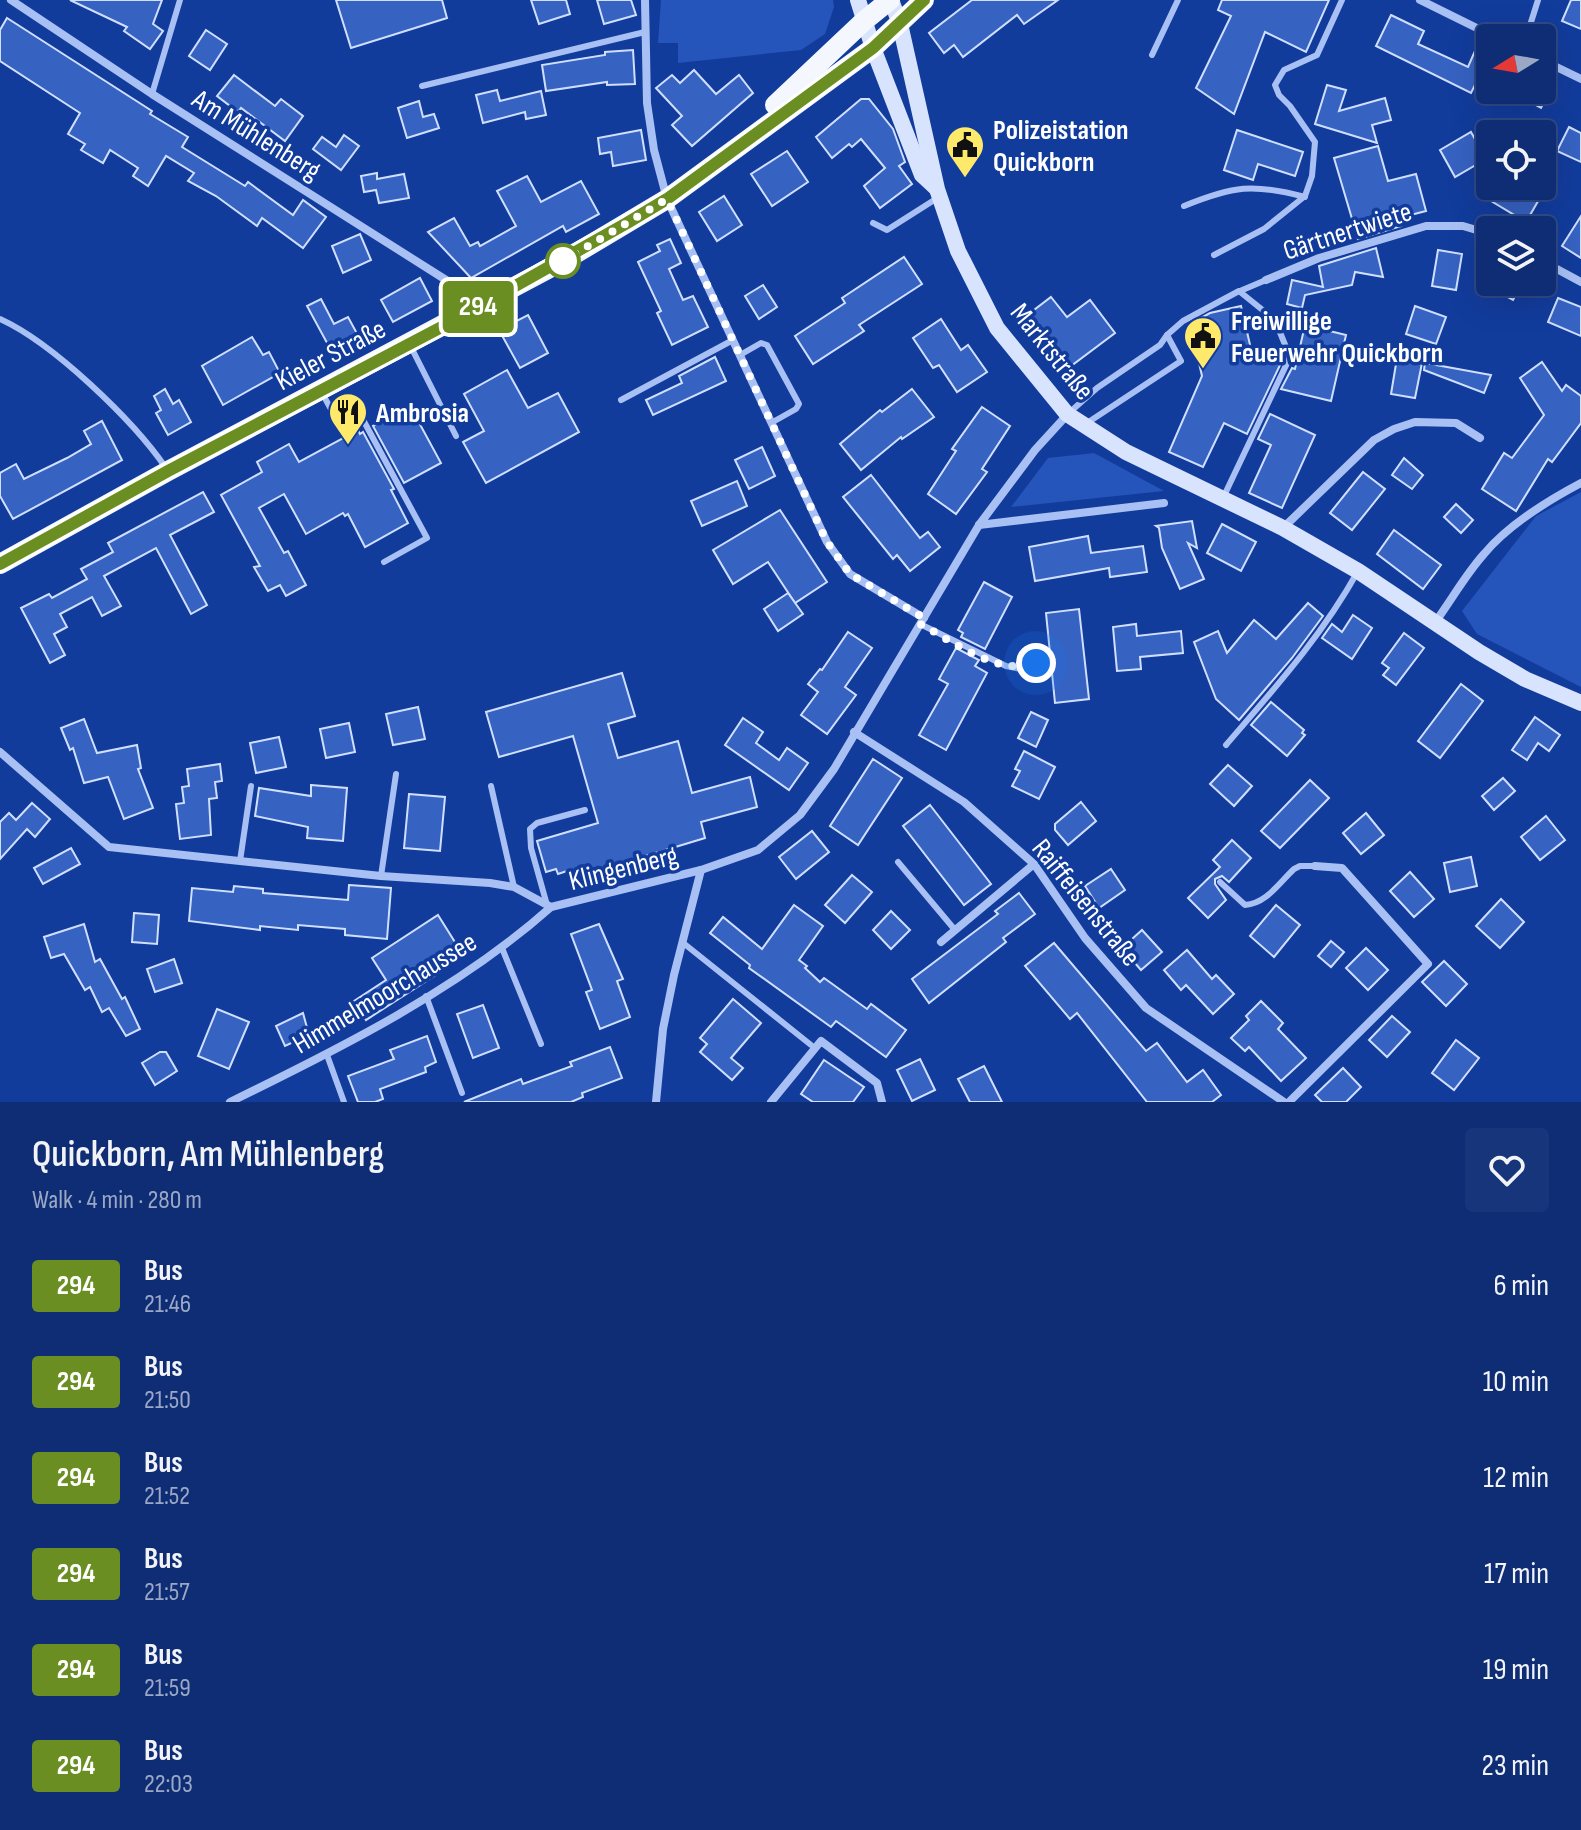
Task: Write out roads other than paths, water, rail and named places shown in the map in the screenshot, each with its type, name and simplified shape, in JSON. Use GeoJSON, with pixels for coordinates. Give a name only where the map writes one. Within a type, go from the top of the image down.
{"type":"FeatureCollection","features":[{"type":"Feature","properties":{"kind":"main road","name":"Marktstraße"},"geometry":{"type":"LineString","coordinates":[[858,0],[922,175],[938,193]]}},
{"type":"Feature","properties":{"kind":"main road","name":"Marktstraße"},"geometry":{"type":"LineString","coordinates":[[890,0],[900,24],[938,193],[958,251],[997,328],[1067,414],[1126,452],[1283,528],[1358,571],[1525,679],[1581,703]]}},
{"type":"Feature","properties":{"kind":"main road","name":"Kieler Straße"},"geometry":{"type":"LineString","coordinates":[[720,158],[890,0]]}},
{"type":"Feature","properties":{"kind":"main road","name":"Kieler Straße"},"geometry":{"type":"LineString","coordinates":[[0,564],[168,471],[475,309],[667,199],[873,48],[924,0]]}},
{"type":"Feature","properties":{"kind":"street","name":"Am Mühlenberg"},"geometry":{"type":"LineString","coordinates":[[11,0],[152,94],[454,285],[475,309]]}},
{"type":"Feature","properties":{"kind":"street"},"geometry":{"type":"LineString","coordinates":[[645,0],[647,103],[667,199],[827,542],[850,574],[922,621]]}},
{"type":"Feature","properties":{"kind":"street"},"geometry":{"type":"LineString","coordinates":[[1420,0],[1476,28]]}},
{"type":"Feature","properties":{"kind":"street"},"geometry":{"type":"LineString","coordinates":[[1556,67],[1581,79]]}},
{"type":"Feature","properties":{"kind":"street","name":"Gärtnertwiete"},"geometry":{"type":"LineString","coordinates":[[1266,280],[1319,258],[1426,226],[1463,226],[1476,230]]}},
{"type":"Feature","properties":{"kind":"street"},"geometry":{"type":"LineString","coordinates":[[1556,269],[1581,282]]}},
{"type":"Feature","properties":{"kind":"street","name":"Klingenberg"},"geometry":{"type":"LineString","coordinates":[[0,752],[109,847],[381,876],[490,883],[514,887],[549,906],[701,870],[758,850],[800,815],[834,769],[979,525],[1035,450],[1067,414]]}},
{"type":"Feature","properties":{"kind":"street"},"geometry":{"type":"LineString","coordinates":[[1283,528],[1374,440],[1394,429],[1415,422],[1456,423],[1480,438]]}},
{"type":"Feature","properties":{"kind":"street"},"geometry":{"type":"LineString","coordinates":[[1436,621],[1484,553],[1512,528],[1555,497],[1581,483]]}},
{"type":"Feature","properties":{"kind":"street"},"geometry":{"type":"LineString","coordinates":[[979,525],[1164,503]]}},
{"type":"Feature","properties":{"kind":"street","name":"Raiffeisenstraße"},"geometry":{"type":"LineString","coordinates":[[854,732],[964,802],[1034,864],[1085,938],[1146,1008],[1286,1102]]}},
{"type":"Feature","properties":{"kind":"street"},"geometry":{"type":"LineString","coordinates":[[941,942],[1034,864]]}},
{"type":"Feature","properties":{"kind":"street"},"geometry":{"type":"LineString","coordinates":[[1286,1102],[1428,964],[1342,868],[1315,866]]}},
{"type":"Feature","properties":{"kind":"street"},"geometry":{"type":"LineString","coordinates":[[656,1102],[663,1029],[701,870]]}},
{"type":"Feature","properties":{"kind":"street","name":"Himmelmoorchaussee"},"geometry":{"type":"LineString","coordinates":[[230,1102],[327,1055],[426,996],[502,948],[549,906]]}},
{"type":"Feature","properties":{"kind":"street"},"geometry":{"type":"LineString","coordinates":[[771,1102],[821,1041],[877,1083],[882,1102]]}},
{"type":"Feature","properties":{"kind":"lane"},"geometry":{"type":"LineString","coordinates":[[152,94],[180,0]]}},
{"type":"Feature","properties":{"kind":"lane"},"geometry":{"type":"LineString","coordinates":[[1152,55],[1178,0]]}},
{"type":"Feature","properties":{"kind":"lane"},"geometry":{"type":"LineString","coordinates":[[1214,255],[1264,229],[1305,197],[1312,176],[1315,142],[1279,95],[1275,85],[1284,70],[1317,55],[1342,0]]}},
{"type":"Feature","properties":{"kind":"lane"},"geometry":{"type":"LineString","coordinates":[[1530,24],[1538,0]]}},
{"type":"Feature","properties":{"kind":"lane"},"geometry":{"type":"LineString","coordinates":[[422,86],[645,32]]}},
{"type":"Feature","properties":{"kind":"lane"},"geometry":{"type":"LineString","coordinates":[[1184,206],[1223,191],[1255,186],[1305,197]]}},
{"type":"Feature","properties":{"kind":"lane"},"geometry":{"type":"LineString","coordinates":[[873,223],[887,230],[938,193]]}},
{"type":"Feature","properties":{"kind":"lane"},"geometry":{"type":"LineString","coordinates":[[1067,414],[1097,388],[1160,345],[1183,321],[1266,280]]}},
{"type":"Feature","properties":{"kind":"lane"},"geometry":{"type":"LineString","coordinates":[[1223,498],[1290,357],[1275,320],[1239,291]]}},
{"type":"Feature","properties":{"kind":"lane"},"geometry":{"type":"LineString","coordinates":[[0,319],[44,346],[77,375],[131,424],[168,471]]}},
{"type":"Feature","properties":{"kind":"lane"},"geometry":{"type":"LineString","coordinates":[[1083,426],[1181,361],[1167,335]]}},
{"type":"Feature","properties":{"kind":"lane"},"geometry":{"type":"LineString","coordinates":[[621,400],[733,340]]}},
{"type":"Feature","properties":{"kind":"lane"},"geometry":{"type":"LineString","coordinates":[[740,355],[761,343],[767,345],[799,404],[796,409],[771,423]]}},
{"type":"Feature","properties":{"kind":"lane"},"geometry":{"type":"LineString","coordinates":[[409,344],[456,436]]}},
{"type":"Feature","properties":{"kind":"lane"},"geometry":{"type":"LineString","coordinates":[[321,390],[341,427],[361,416],[427,538],[384,562]]}},
{"type":"Feature","properties":{"kind":"lane"},"geometry":{"type":"LineString","coordinates":[[1226,745],[1301,658],[1338,608],[1358,571]]}},
{"type":"Feature","properties":{"kind":"lane"},"geometry":{"type":"LineString","coordinates":[[922,621],[1006,666],[1021,669],[1036,663]]}},
{"type":"Feature","properties":{"kind":"lane"},"geometry":{"type":"LineString","coordinates":[[381,876],[396,774]]}},
{"type":"Feature","properties":{"kind":"lane"},"geometry":{"type":"LineString","coordinates":[[240,861],[251,786]]}},
{"type":"Feature","properties":{"kind":"lane"},"geometry":{"type":"LineString","coordinates":[[491,786],[514,887]]}},
{"type":"Feature","properties":{"kind":"lane"},"geometry":{"type":"LineString","coordinates":[[549,906],[531,848],[530,829],[537,823],[585,810]]}},
{"type":"Feature","properties":{"kind":"lane"},"geometry":{"type":"LineString","coordinates":[[898,862],[955,930]]}},
{"type":"Feature","properties":{"kind":"lane"},"geometry":{"type":"LineString","coordinates":[[1220,882],[1245,905],[1253,905],[1262,901],[1294,869],[1315,866]]}},
{"type":"Feature","properties":{"kind":"lane"},"geometry":{"type":"LineString","coordinates":[[682,942],[811,1045]]}},
{"type":"Feature","properties":{"kind":"lane"},"geometry":{"type":"LineString","coordinates":[[502,948],[541,1044]]}},
{"type":"Feature","properties":{"kind":"lane"},"geometry":{"type":"LineString","coordinates":[[426,996],[462,1093]]}},
{"type":"Feature","properties":{"kind":"lane"},"geometry":{"type":"LineString","coordinates":[[327,1055],[344,1102]]}},
{"type":"Feature","properties":{"kind":"place","name":"Polizeistation Quickborn"},"geometry":{"type":"Point","coordinates":[965,179]}},
{"type":"Feature","properties":{"kind":"place","name":"Freiwillige Feuerwehr Quickborn"},"geometry":{"type":"Point","coordinates":[1203,370]}},
{"type":"Feature","properties":{"kind":"place","name":"Ambrosia"},"geometry":{"type":"Point","coordinates":[348,446]}}]}
